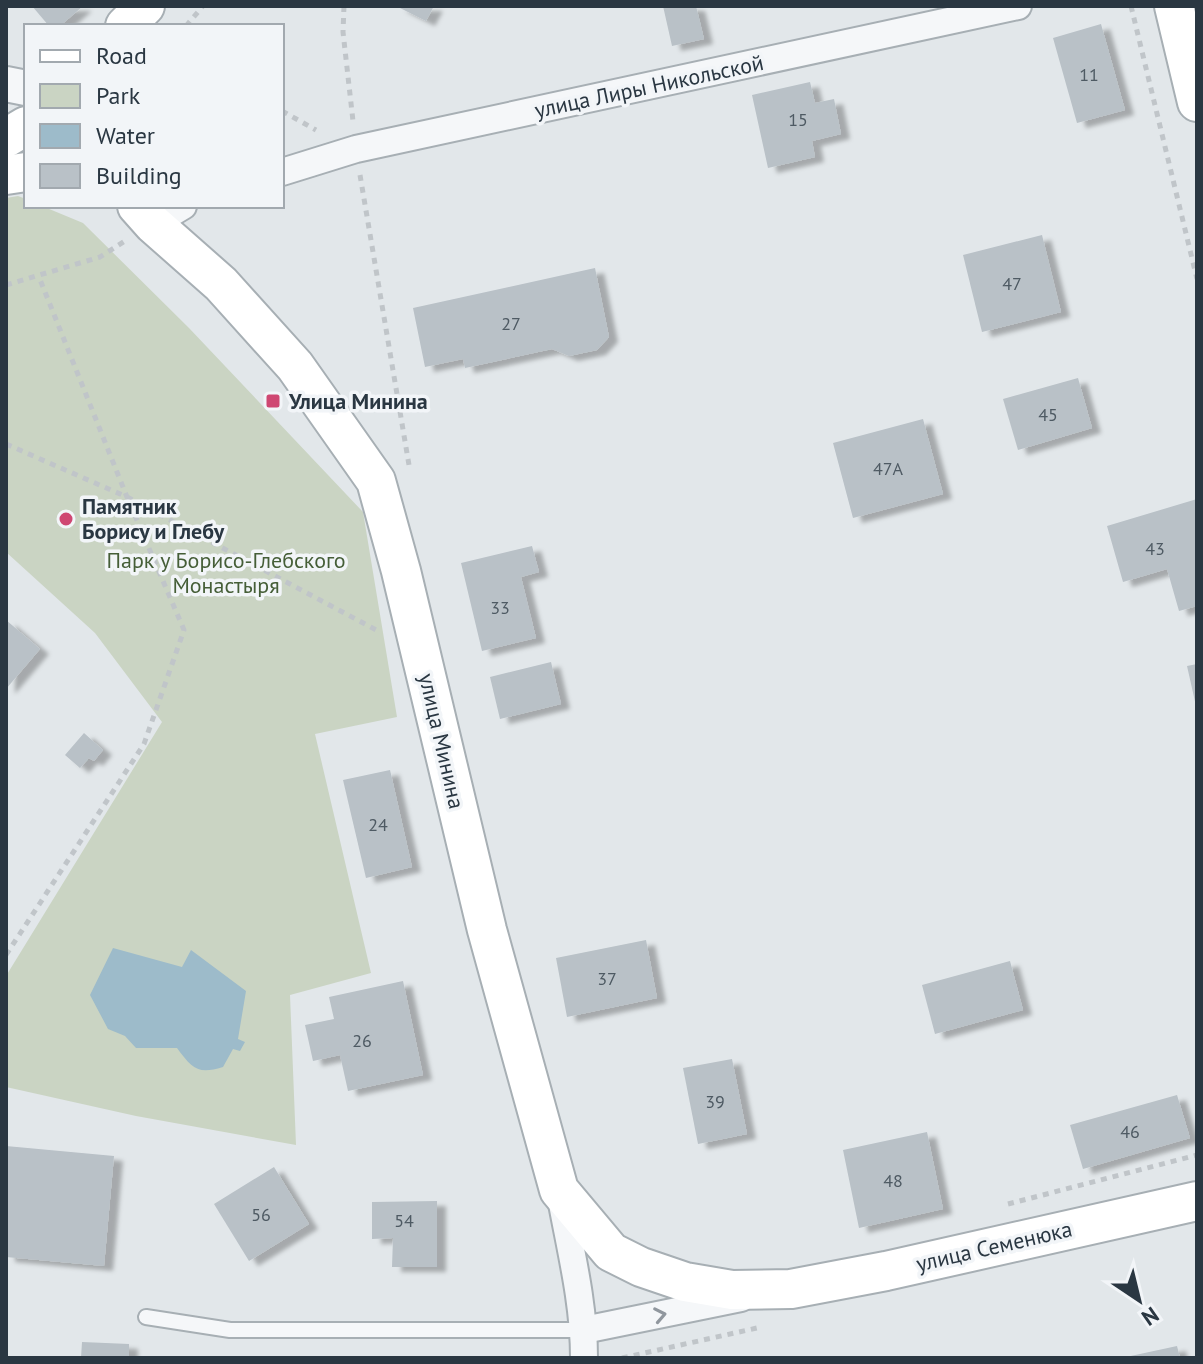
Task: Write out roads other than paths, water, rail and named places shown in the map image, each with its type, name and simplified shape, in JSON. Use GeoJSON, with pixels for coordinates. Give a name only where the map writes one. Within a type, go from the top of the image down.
{"type":"FeatureCollection","features":[{"type":"Feature","properties":{"kind":"main road"},"geometry":{"type":"LineString","coordinates":[[127,24],[145,6]]}},
{"type":"Feature","properties":{"kind":"main road"},"geometry":{"type":"LineString","coordinates":[[1174,6],[1197,102]]}},
{"type":"Feature","properties":{"kind":"main road"},"geometry":{"type":"LineString","coordinates":[[6,138],[24,127]]}},
{"type":"Feature","properties":{"kind":"main road","name":"улица Минина"},"geometry":{"type":"LineString","coordinates":[[158,212],[295,366],[376,481],[401,571],[487,930],[559,1190]]}},
{"type":"Feature","properties":{"kind":"main road","name":"улица Семенюка"},"geometry":{"type":"LineString","coordinates":[[559,1190],[611,1252],[641,1267],[685,1282],[732,1290],[791,1289],[886,1271],[1197,1201]]}},
{"type":"Feature","properties":{"kind":"street","name":"улица Лиры Никольской"},"geometry":{"type":"LineString","coordinates":[[284,171],[356,149],[1018,6]]}},
{"type":"Feature","properties":{"kind":"street","name":"улица Минина"},"geometry":{"type":"LineString","coordinates":[[559,1190],[584,1330],[584,1358]]}},
{"type":"Feature","properties":{"kind":"street","name":"улица Семенюка"},"geometry":{"type":"LineString","coordinates":[[584,1330],[791,1289]]}},
{"type":"Feature","properties":{"kind":"lane"},"geometry":{"type":"LineString","coordinates":[[146,1317],[230,1330],[584,1330]]}},
{"type":"Feature","properties":{"kind":"water"},"geometry":{"type":"Polygon","coordinates":[[[113,948],[182,967],[191,950],[246,991],[238,1039],[245,1042],[240,1051],[233,1049],[223,1067],[201,1070],[191,1065],[177,1048],[136,1048],[125,1036],[108,1029],[90,995],[113,948]]]}},
{"type":"Feature","properties":{"kind":"place","name":"Улица Минина"},"geometry":{"type":"Point","coordinates":[273,401]}},
{"type":"Feature","properties":{"kind":"place","name":"Памятник Борису и Глебу"},"geometry":{"type":"Point","coordinates":[66,519]}},
{"type":"Feature","properties":{"kind":"park label","name":"Парк у Борисо-Глебского Монастыря"},"geometry":{"type":"Point","coordinates":[226,572]}}]}
